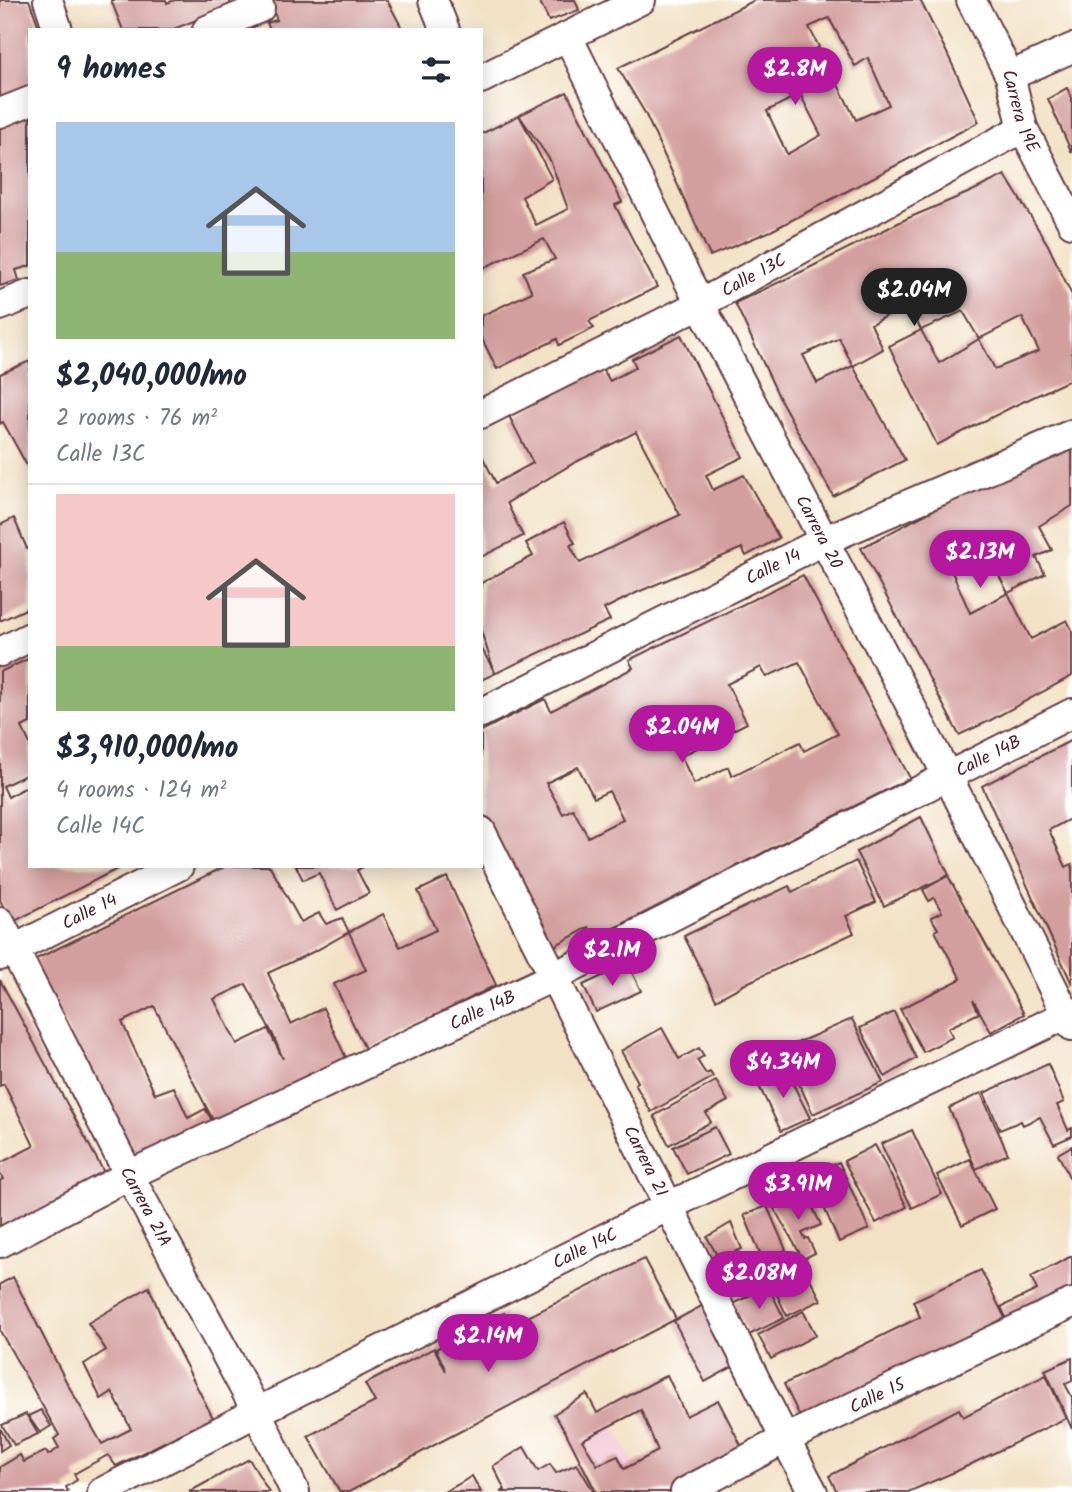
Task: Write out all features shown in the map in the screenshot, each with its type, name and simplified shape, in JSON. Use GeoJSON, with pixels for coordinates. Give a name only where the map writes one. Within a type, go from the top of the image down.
{"type":"FeatureCollection","features":[{"type":"Feature","properties":{"kind":"street"},"geometry":{"type":"LineString","coordinates":[[48,0],[57,28]]}},
{"type":"Feature","properties":{"kind":"street"},"geometry":{"type":"LineString","coordinates":[[433,0],[444,28]]}},
{"type":"Feature","properties":{"kind":"street"},"geometry":{"type":"LineString","coordinates":[[483,78],[641,0]]}},
{"type":"Feature","properties":{"kind":"street","name":"Carrera 19E"},"geometry":{"type":"LineString","coordinates":[[971,0],[1010,76],[1023,128],[1072,223]]}},
{"type":"Feature","properties":{"kind":"street"},"geometry":{"type":"LineString","coordinates":[[213,28],[262,13]]}},
{"type":"Feature","properties":{"kind":"street","name":"Carrera 20"},"geometry":{"type":"LineString","coordinates":[[568,37],[700,304],[948,777],[1070,1018]]}},
{"type":"Feature","properties":{"kind":"street"},"geometry":{"type":"LineString","coordinates":[[1010,76],[1072,48]]}},
{"type":"Feature","properties":{"kind":"street"},"geometry":{"type":"LineString","coordinates":[[0,113],[28,102]]}},
{"type":"Feature","properties":{"kind":"street","name":"Calle 13C"},"geometry":{"type":"LineString","coordinates":[[483,413],[700,304],[1023,128]]}},
{"type":"Feature","properties":{"kind":"street"},"geometry":{"type":"LineString","coordinates":[[0,306],[28,294]]}},
{"type":"Feature","properties":{"kind":"street","name":"Calle 14"},"geometry":{"type":"LineString","coordinates":[[483,712],[824,541],[1072,434]]}},
{"type":"Feature","properties":{"kind":"street"},"geometry":{"type":"LineString","coordinates":[[0,652],[28,638]]}},
{"type":"Feature","properties":{"kind":"street","name":"Calle 14B"},"geometry":{"type":"LineString","coordinates":[[0,1243],[129,1175],[555,976],[1072,713]]}},
{"type":"Feature","properties":{"kind":"street","name":"Carrera 21"},"geometry":{"type":"LineString","coordinates":[[483,835],[813,1492]]}},
{"type":"Feature","properties":{"kind":"street","name":"Calle 14"},"geometry":{"type":"LineString","coordinates":[[7,953],[175,868]]}},
{"type":"Feature","properties":{"kind":"street","name":"Carrera 21A"},"geometry":{"type":"LineString","coordinates":[[0,922],[7,953],[257,1412],[295,1492]]}},
{"type":"Feature","properties":{"kind":"street","name":"Calle 14C"},"geometry":{"type":"LineString","coordinates":[[102,1492],[669,1206],[1070,1018]]}},
{"type":"Feature","properties":{"kind":"street","name":"Calle 15"},"geometry":{"type":"LineString","coordinates":[[685,1492],[785,1439],[1072,1303]]}},
{"type":"Feature","properties":{"kind":"shaded area"},"geometry":{"type":"Polygon","coordinates":[[[607,1412],[649,1492],[605,1492],[572,1430],[607,1412]]]}},
{"type":"Feature","properties":{"kind":"building"},"geometry":{"type":"Polygon","coordinates":[[[0,0],[29,0],[39,28],[28,28],[28,97],[0,108],[0,0]]]}},
{"type":"Feature","properties":{"kind":"building"},"geometry":{"type":"Polygon","coordinates":[[[111,0],[166,0],[167,3],[175,0],[229,0],[232,6],[176,28],[122,28],[111,0]]]}},
{"type":"Feature","properties":{"kind":"building"},"geometry":{"type":"Polygon","coordinates":[[[269,0],[387,0],[402,28],[269,28],[267,23],[277,20],[269,0]]]}},
{"type":"Feature","properties":{"kind":"building"},"geometry":{"type":"Polygon","coordinates":[[[539,0],[575,0],[579,10],[549,21],[539,0]]]}},
{"type":"Feature","properties":{"kind":"building"},"geometry":{"type":"Polygon","coordinates":[[[755,0],[920,0],[979,122],[771,231],[710,256],[645,113],[618,68],[755,0]],[[829,18],[809,27],[819,47],[801,57],[815,86],[834,77],[856,120],[889,105],[868,58],[855,66],[829,18]],[[800,94],[767,111],[787,154],[821,135],[800,94]]]}},
{"type":"Feature","properties":{"kind":"building"},"geometry":{"type":"Polygon","coordinates":[[[1067,88],[1072,98],[1072,153],[1048,99],[1067,88]]]}},
{"type":"Feature","properties":{"kind":"building"},"geometry":{"type":"Polygon","coordinates":[[[567,92],[622,202],[615,205],[657,287],[589,321],[594,328],[559,345],[557,339],[497,369],[483,341],[483,315],[532,292],[523,272],[555,259],[544,239],[483,268],[483,133],[519,115],[567,92]],[[519,115],[552,179],[522,197],[536,225],[568,209],[550,160],[519,115]]]}},
{"type":"Feature","properties":{"kind":"building"},"geometry":{"type":"Polygon","coordinates":[[[28,116],[28,267],[16,270],[19,280],[0,286],[0,126],[28,116]]]}},
{"type":"Feature","properties":{"kind":"building"},"geometry":{"type":"Polygon","coordinates":[[[1005,175],[1048,245],[1072,295],[1072,379],[937,445],[889,346],[921,330],[908,304],[871,324],[883,349],[853,366],[905,460],[833,496],[780,399],[735,303],[906,219],[1005,175]],[[963,311],[921,330],[939,363],[979,339],[963,311]],[[1022,317],[979,339],[995,369],[1039,351],[1022,317]],[[839,338],[803,355],[817,383],[853,366],[839,338]]]}},
{"type":"Feature","properties":{"kind":"building"},"geometry":{"type":"Polygon","coordinates":[[[681,335],[743,457],[706,475],[713,490],[744,475],[779,538],[746,556],[742,548],[638,592],[604,609],[610,620],[483,679],[483,651],[495,673],[483,637],[483,582],[533,556],[526,543],[564,522],[575,543],[570,545],[580,563],[680,515],[636,432],[574,463],[507,503],[523,536],[483,556],[483,458],[496,483],[533,463],[509,416],[602,368],[610,381],[636,367],[632,359],[681,335]]]}},
{"type":"Feature","properties":{"kind":"building"},"geometry":{"type":"Polygon","coordinates":[[[28,362],[28,467],[3,422],[0,424],[0,374],[28,362]]]}},
{"type":"Feature","properties":{"kind":"building"},"geometry":{"type":"Polygon","coordinates":[[[1072,437],[1072,506],[1039,526],[1052,550],[1036,557],[1045,574],[1008,593],[1031,639],[1067,620],[1072,630],[1072,676],[959,735],[861,548],[1072,437]],[[987,552],[952,572],[970,613],[1008,593],[987,552]]]}},
{"type":"Feature","properties":{"kind":"building"},"geometry":{"type":"Polygon","coordinates":[[[14,518],[28,549],[28,608],[0,621],[0,525],[14,518]]]}},
{"type":"Feature","properties":{"kind":"building"},"geometry":{"type":"Polygon","coordinates":[[[803,575],[910,778],[595,938],[589,927],[549,949],[483,820],[483,730],[545,699],[551,711],[633,668],[629,660],[803,575]],[[799,662],[766,677],[761,667],[727,684],[747,723],[681,756],[694,784],[728,767],[732,776],[800,742],[804,751],[838,734],[799,662]],[[578,767],[546,783],[563,814],[573,809],[588,837],[623,819],[609,791],[594,798],[578,767]]]}},
{"type":"Feature","properties":{"kind":"building"},"geometry":{"type":"Polygon","coordinates":[[[28,659],[28,724],[22,727],[28,740],[28,774],[3,786],[8,797],[28,786],[28,868],[119,868],[11,923],[0,900],[0,672],[28,659]]]}},
{"type":"Feature","properties":{"kind":"building"},"geometry":{"type":"Polygon","coordinates":[[[1072,740],[1072,818],[1049,830],[1066,867],[1072,864],[1072,984],[982,786],[1072,740]]]}},
{"type":"Feature","properties":{"kind":"building"},"geometry":{"type":"Polygon","coordinates":[[[921,817],[949,875],[884,906],[856,852],[921,817]]]}},
{"type":"Feature","properties":{"kind":"building"},"geometry":{"type":"Polygon","coordinates":[[[856,861],[876,902],[846,916],[854,933],[716,1000],[684,936],[789,886],[792,892],[856,861]]]}},
{"type":"Feature","properties":{"kind":"building"},"geometry":{"type":"Polygon","coordinates":[[[222,868],[271,868],[301,922],[319,913],[326,924],[342,918],[349,932],[268,973],[291,1024],[323,1008],[347,1060],[137,1168],[32,961],[222,868]],[[246,984],[214,999],[237,1044],[268,1029],[283,1059],[246,984]],[[154,1006],[122,1022],[155,1094],[174,1087],[188,1118],[205,1109],[213,1120],[154,1006]]]}},
{"type":"Feature","properties":{"kind":"building"},"geometry":{"type":"Polygon","coordinates":[[[297,868],[361,868],[357,870],[369,893],[337,910],[319,873],[303,880],[297,868]]]}},
{"type":"Feature","properties":{"kind":"building"},"geometry":{"type":"Polygon","coordinates":[[[948,876],[1024,1014],[991,1032],[973,1000],[979,1013],[948,1028],[953,1037],[923,1052],[900,1009],[961,979],[935,931],[938,929],[931,917],[942,912],[934,898],[929,901],[923,890],[948,876]]]}},
{"type":"Feature","properties":{"kind":"building"},"geometry":{"type":"Polygon","coordinates":[[[447,877],[496,985],[366,1051],[334,984],[366,970],[349,932],[383,914],[400,947],[436,930],[418,891],[447,877]]]}},
{"type":"Feature","properties":{"kind":"building"},"geometry":{"type":"Polygon","coordinates":[[[628,964],[641,991],[596,1012],[583,985],[628,964]]]}},
{"type":"Feature","properties":{"kind":"building"},"geometry":{"type":"Polygon","coordinates":[[[0,980],[106,1176],[0,1231],[0,1181],[3,1179],[0,1163],[34,1146],[4,1084],[0,1086],[0,980]]]}},
{"type":"Feature","properties":{"kind":"building"},"geometry":{"type":"Polygon","coordinates":[[[894,1012],[916,1058],[885,1077],[860,1028],[894,1012]]]}},
{"type":"Feature","properties":{"kind":"building"},"geometry":{"type":"Polygon","coordinates":[[[852,1019],[883,1082],[813,1114],[783,1049],[852,1019]]]}},
{"type":"Feature","properties":{"kind":"building"},"geometry":{"type":"Polygon","coordinates":[[[662,1028],[679,1059],[699,1048],[704,1056],[697,1060],[706,1074],[710,1072],[713,1077],[651,1112],[621,1051],[662,1028]]]}},
{"type":"Feature","properties":{"kind":"building"},"geometry":{"type":"Polygon","coordinates":[[[1048,1064],[1064,1102],[1057,1105],[1068,1130],[1072,1128],[1072,1136],[1054,1144],[1040,1117],[1023,1125],[1021,1121],[1000,1130],[984,1093],[1048,1064]]]}},
{"type":"Feature","properties":{"kind":"building"},"geometry":{"type":"Polygon","coordinates":[[[785,1068],[810,1118],[781,1131],[757,1082],[785,1068]]]}},
{"type":"Feature","properties":{"kind":"building"},"geometry":{"type":"Polygon","coordinates":[[[716,1081],[728,1101],[706,1113],[711,1122],[669,1145],[654,1116],[716,1081]]]}},
{"type":"Feature","properties":{"kind":"building"},"geometry":{"type":"Polygon","coordinates":[[[981,1093],[1008,1154],[976,1169],[949,1108],[981,1093]]]}},
{"type":"Feature","properties":{"kind":"building"},"geometry":{"type":"Polygon","coordinates":[[[715,1127],[729,1154],[687,1174],[673,1147],[715,1127]]]}},
{"type":"Feature","properties":{"kind":"building"},"geometry":{"type":"Polygon","coordinates":[[[912,1130],[942,1194],[912,1208],[881,1144],[912,1130]]]}},
{"type":"Feature","properties":{"kind":"building"},"geometry":{"type":"Polygon","coordinates":[[[875,1145],[907,1207],[876,1223],[844,1161],[875,1145]]]}},
{"type":"Feature","properties":{"kind":"building"},"geometry":{"type":"Polygon","coordinates":[[[1072,1146],[1072,1183],[1058,1154],[1072,1146]]]}},
{"type":"Feature","properties":{"kind":"building"},"geometry":{"type":"Polygon","coordinates":[[[970,1159],[995,1209],[962,1225],[937,1175],[970,1159]]]}},
{"type":"Feature","properties":{"kind":"building"},"geometry":{"type":"Polygon","coordinates":[[[839,1162],[869,1229],[839,1242],[810,1175],[839,1162]]]}},
{"type":"Feature","properties":{"kind":"building"},"geometry":{"type":"Polygon","coordinates":[[[807,1195],[821,1225],[802,1233],[805,1239],[808,1238],[815,1253],[803,1259],[772,1205],[786,1199],[789,1204],[807,1195]]]}},
{"type":"Feature","properties":{"kind":"building"},"geometry":{"type":"Polygon","coordinates":[[[767,1206],[786,1250],[763,1260],[744,1215],[767,1206]]]}},
{"type":"Feature","properties":{"kind":"building"},"geometry":{"type":"Polygon","coordinates":[[[731,1223],[742,1249],[719,1259],[707,1237],[731,1223]]]}},
{"type":"Feature","properties":{"kind":"building"},"geometry":{"type":"Polygon","coordinates":[[[1072,1256],[1072,1292],[1008,1322],[1001,1307],[1037,1290],[1031,1277],[1072,1256]]]}},
{"type":"Feature","properties":{"kind":"building"},"geometry":{"type":"Polygon","coordinates":[[[644,1259],[676,1319],[349,1492],[340,1492],[308,1436],[375,1402],[365,1384],[434,1348],[446,1371],[436,1349],[504,1313],[510,1326],[644,1259]]]}},
{"type":"Feature","properties":{"kind":"building"},"geometry":{"type":"Polygon","coordinates":[[[805,1269],[821,1300],[787,1316],[777,1295],[791,1288],[785,1278],[805,1269]]]}},
{"type":"Feature","properties":{"kind":"building"},"geometry":{"type":"Polygon","coordinates":[[[981,1270],[1009,1326],[804,1425],[784,1384],[920,1317],[913,1301],[981,1270]]]}},
{"type":"Feature","properties":{"kind":"building"},"geometry":{"type":"Polygon","coordinates":[[[13,1277],[68,1385],[102,1444],[131,1429],[112,1392],[101,1399],[84,1364],[106,1350],[88,1323],[149,1287],[164,1323],[213,1418],[116,1466],[108,1455],[74,1474],[77,1480],[66,1487],[66,1492],[0,1492],[0,1467],[20,1455],[24,1462],[46,1451],[48,1455],[59,1448],[54,1439],[59,1435],[0,1331],[0,1284],[13,1277]]]}},
{"type":"Feature","properties":{"kind":"building"},"geometry":{"type":"Polygon","coordinates":[[[768,1286],[784,1318],[749,1335],[733,1304],[768,1286]]]}},
{"type":"Feature","properties":{"kind":"building"},"geometry":{"type":"Polygon","coordinates":[[[705,1304],[736,1365],[705,1382],[674,1321],[705,1304]]]}},
{"type":"Feature","properties":{"kind":"building"},"geometry":{"type":"Polygon","coordinates":[[[803,1311],[816,1335],[771,1359],[758,1335],[803,1311]]]}},
{"type":"Feature","properties":{"kind":"building"},"geometry":{"type":"Polygon","coordinates":[[[1072,1358],[1072,1381],[1065,1384],[1072,1397],[1072,1429],[1045,1370],[1072,1358]]]}},
{"type":"Feature","properties":{"kind":"building"},"geometry":{"type":"Polygon","coordinates":[[[667,1375],[686,1416],[718,1400],[746,1455],[671,1492],[596,1492],[554,1414],[587,1394],[597,1413],[667,1375]],[[641,1410],[582,1440],[597,1465],[618,1456],[624,1469],[658,1451],[641,1410]]]}},
{"type":"Feature","properties":{"kind":"building"},"geometry":{"type":"Polygon","coordinates":[[[1046,1375],[1066,1418],[908,1492],[837,1492],[829,1476],[959,1409],[963,1417],[1046,1375]]]}},
{"type":"Feature","properties":{"kind":"building"},"geometry":{"type":"Polygon","coordinates":[[[41,1410],[51,1426],[40,1433],[28,1416],[41,1410]]]}},
{"type":"Feature","properties":{"kind":"building"},"geometry":{"type":"Polygon","coordinates":[[[26,1414],[38,1434],[14,1445],[2,1425],[26,1414]]]}},
{"type":"Feature","properties":{"kind":"building"},"geometry":{"type":"Polygon","coordinates":[[[0,1428],[9,1445],[0,1451],[0,1428]]]}},
{"type":"Feature","properties":{"kind":"building"},"geometry":{"type":"Polygon","coordinates":[[[524,1447],[538,1471],[550,1464],[556,1473],[577,1464],[594,1492],[500,1492],[505,1490],[493,1466],[524,1447]]]}},
{"type":"Feature","properties":{"kind":"building"},"geometry":{"type":"Polygon","coordinates":[[[249,1459],[269,1492],[189,1492],[249,1459]]]}},
{"type":"Feature","properties":{"kind":"building"},"geometry":{"type":"Polygon","coordinates":[[[472,1476],[481,1492],[444,1492],[459,1484],[472,1476]]]}}]}
